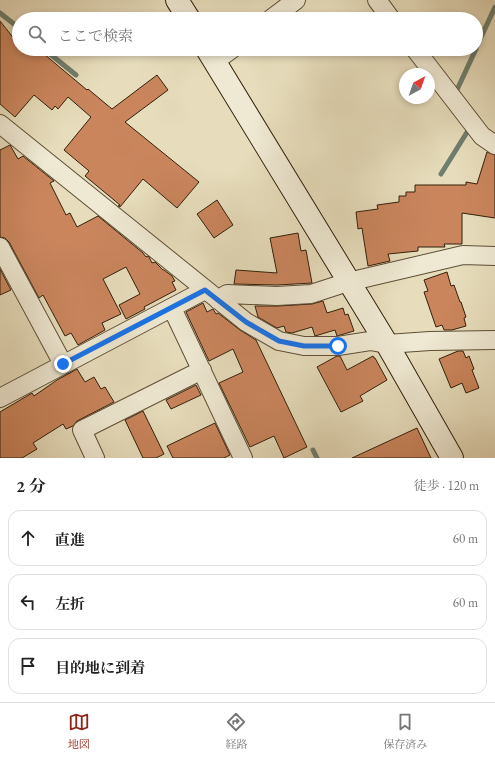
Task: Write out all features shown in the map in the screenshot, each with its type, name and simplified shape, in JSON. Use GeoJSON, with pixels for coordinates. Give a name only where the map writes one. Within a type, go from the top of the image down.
{"type":"FeatureCollection","features":[{"type":"Feature","properties":{"kind":"street"},"geometry":{"type":"LineString","coordinates":[[177,0],[185,12]]}},
{"type":"Feature","properties":{"kind":"street"},"geometry":{"type":"LineString","coordinates":[[280,12],[296,0]]}},
{"type":"Feature","properties":{"kind":"street"},"geometry":{"type":"LineString","coordinates":[[377,0],[386,12]]}},
{"type":"Feature","properties":{"kind":"street"},"geometry":{"type":"LineString","coordinates":[[210,56],[387,344],[452,458]]}},
{"type":"Feature","properties":{"kind":"street"},"geometry":{"type":"LineString","coordinates":[[419,56],[482,136],[495,145]]}},
{"type":"Feature","properties":{"kind":"street"},"geometry":{"type":"LineString","coordinates":[[0,124],[246,322],[279,341],[304,346],[338,346],[370,341],[387,344],[430,341],[495,340]]}},
{"type":"Feature","properties":{"kind":"street"},"geometry":{"type":"LineString","coordinates":[[0,246],[63,364]]}},
{"type":"Feature","properties":{"kind":"street"},"geometry":{"type":"LineString","coordinates":[[1,396],[172,308],[212,295],[227,294],[277,296],[312,294],[348,282],[462,255],[495,256]]}},
{"type":"Feature","properties":{"kind":"street"},"geometry":{"type":"LineString","coordinates":[[172,308],[243,458]]}},
{"type":"Feature","properties":{"kind":"street"},"geometry":{"type":"LineString","coordinates":[[95,458],[82,430],[202,370]]}},
{"type":"Feature","properties":{"kind":"building"},"geometry":{"type":"Polygon","coordinates":[[[0,21],[12,36],[12,56],[46,56],[112,109],[157,75],[168,90],[125,122],[199,182],[177,208],[143,179],[120,207],[118,206],[120,205],[85,176],[89,171],[64,150],[91,117],[68,97],[58,109],[55,106],[52,110],[34,95],[15,117],[0,104],[0,21]]]}},
{"type":"Feature","properties":{"kind":"building"},"geometry":{"type":"Polygon","coordinates":[[[10,145],[18,159],[23,156],[54,181],[50,183],[66,215],[70,213],[77,227],[98,216],[146,257],[148,256],[152,263],[155,262],[172,276],[175,281],[172,282],[176,290],[144,307],[145,309],[126,319],[119,305],[140,294],[126,267],[103,279],[121,314],[102,323],[105,330],[78,345],[71,333],[65,336],[43,295],[39,298],[9,242],[5,238],[0,237],[0,150],[10,145]]]}},
{"type":"Feature","properties":{"kind":"building"},"geometry":{"type":"Polygon","coordinates":[[[487,152],[495,155],[495,218],[462,213],[462,244],[444,244],[445,247],[418,247],[418,251],[388,254],[390,261],[368,266],[362,228],[358,229],[356,212],[378,209],[377,205],[399,202],[399,196],[406,196],[406,192],[415,192],[415,185],[466,185],[466,182],[477,184],[487,152]]]}},
{"type":"Feature","properties":{"kind":"building"},"geometry":{"type":"Polygon","coordinates":[[[217,200],[233,225],[214,238],[197,214],[217,200]]]}},
{"type":"Feature","properties":{"kind":"building"},"geometry":{"type":"Polygon","coordinates":[[[298,233],[301,251],[306,250],[312,283],[277,285],[234,284],[236,270],[277,273],[270,238],[298,233]]]}},
{"type":"Feature","properties":{"kind":"building"},"geometry":{"type":"Polygon","coordinates":[[[0,269],[11,290],[0,295],[0,269]]]}},
{"type":"Feature","properties":{"kind":"building"},"geometry":{"type":"Polygon","coordinates":[[[447,272],[451,286],[454,285],[466,317],[464,318],[466,326],[452,330],[444,330],[442,325],[436,327],[424,292],[428,291],[424,280],[447,272]]]}},
{"type":"Feature","properties":{"kind":"building"},"geometry":{"type":"Polygon","coordinates":[[[323,301],[327,313],[343,308],[345,315],[348,314],[354,331],[337,336],[335,330],[315,336],[312,327],[292,333],[286,332],[284,326],[277,328],[258,317],[255,306],[312,304],[323,301]]]}},
{"type":"Feature","properties":{"kind":"building"},"geometry":{"type":"Polygon","coordinates":[[[203,303],[207,312],[213,309],[216,314],[218,313],[256,340],[307,447],[284,458],[274,436],[250,447],[219,383],[243,372],[233,349],[209,361],[186,312],[203,303]]]}},
{"type":"Feature","properties":{"kind":"building"},"geometry":{"type":"Polygon","coordinates":[[[458,351],[463,351],[466,358],[469,356],[474,369],[472,370],[479,388],[466,393],[462,383],[451,388],[439,359],[458,351]]]}},
{"type":"Feature","properties":{"kind":"building"},"geometry":{"type":"Polygon","coordinates":[[[337,356],[340,356],[347,370],[373,356],[387,380],[360,396],[363,401],[341,412],[317,367],[337,356]]]}},
{"type":"Feature","properties":{"kind":"building"},"geometry":{"type":"Polygon","coordinates":[[[77,369],[85,382],[94,377],[101,389],[105,387],[114,402],[77,421],[73,426],[66,429],[63,424],[33,443],[37,449],[22,458],[0,458],[0,412],[32,393],[34,396],[57,380],[77,369]]]}},
{"type":"Feature","properties":{"kind":"building"},"geometry":{"type":"Polygon","coordinates":[[[196,385],[201,395],[171,409],[166,400],[196,385]]]}},
{"type":"Feature","properties":{"kind":"building"},"geometry":{"type":"Polygon","coordinates":[[[143,411],[164,454],[156,458],[143,458],[125,420],[143,411]]]}},
{"type":"Feature","properties":{"kind":"building"},"geometry":{"type":"Polygon","coordinates":[[[215,423],[230,455],[224,458],[173,458],[167,446],[215,423]]]}},
{"type":"Feature","properties":{"kind":"building"},"geometry":{"type":"Polygon","coordinates":[[[417,428],[431,458],[352,458],[417,428]]]}},
{"type":"Feature","properties":{"kind":"waterway"},"geometry":{"type":"LineString","coordinates":[[483,33],[495,7]]}},
{"type":"Feature","properties":{"kind":"waterway"},"geometry":{"type":"LineString","coordinates":[[0,13],[12,22]]}},
{"type":"Feature","properties":{"kind":"waterway"},"geometry":{"type":"LineString","coordinates":[[53,56],[76,75]]}},
{"type":"Feature","properties":{"kind":"waterway"},"geometry":{"type":"LineString","coordinates":[[456,92],[473,56]]}},
{"type":"Feature","properties":{"kind":"waterway"},"geometry":{"type":"LineString","coordinates":[[441,174],[469,129],[468,127]]}},
{"type":"Feature","properties":{"kind":"waterway"},"geometry":{"type":"LineString","coordinates":[[313,450],[317,458]]}},
{"type":"Feature","properties":{"kind":"route"},"geometry":{"type":"LineString","coordinates":[[63,364],[205,290],[246,322],[279,341],[304,346],[338,346]]}}]}
